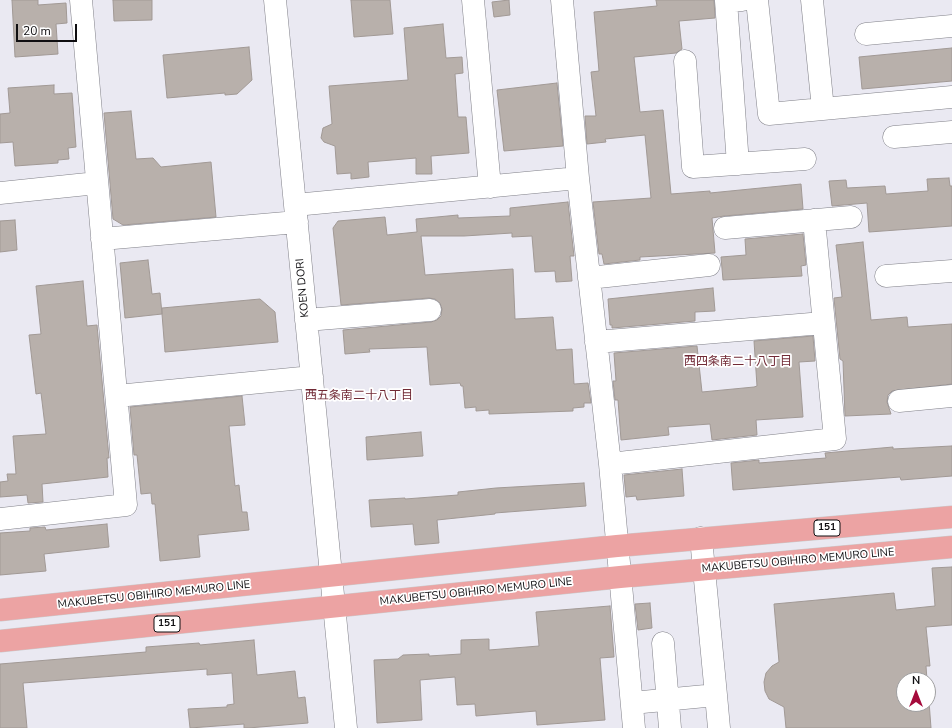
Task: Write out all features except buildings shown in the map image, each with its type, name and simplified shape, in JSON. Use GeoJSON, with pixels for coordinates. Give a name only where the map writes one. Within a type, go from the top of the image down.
{"type":"FeatureCollection","features":[{"type":"Feature","properties":{"kind":"main road","name":"MAKUBETSU OBIHIRO MEMURO LINE"},"geometry":{"type":"LineString","coordinates":[[0,610],[617,546],[952,517]]}},
{"type":"Feature","properties":{"kind":"main road","name":"MAKUBETSU OBIHIRO MEMURO LINE"},"geometry":{"type":"LineString","coordinates":[[0,641],[620,577],[952,547]]}},
{"type":"Feature","properties":{"kind":"street"},"geometry":{"type":"LineString","coordinates":[[0,519],[126,505],[80,0]]}},
{"type":"Feature","properties":{"kind":"street","name":"KOEN DORI"},"geometry":{"type":"LineString","coordinates":[[275,0],[346,728]]}},
{"type":"Feature","properties":{"kind":"street"},"geometry":{"type":"LineString","coordinates":[[473,0],[490,187]]}},
{"type":"Feature","properties":{"kind":"street"},"geometry":{"type":"LineString","coordinates":[[562,0],[578,178],[610,464],[634,728]]}},
{"type":"Feature","properties":{"kind":"street"},"geometry":{"type":"LineString","coordinates":[[738,164],[726,1],[742,0]]}},
{"type":"Feature","properties":{"kind":"street"},"geometry":{"type":"LineString","coordinates":[[757,0],[769,114],[952,97]]}},
{"type":"Feature","properties":{"kind":"street"},"geometry":{"type":"LineString","coordinates":[[812,0],[823,109]]}},
{"type":"Feature","properties":{"kind":"street"},"geometry":{"type":"LineString","coordinates":[[866,34],[952,26]]}},
{"type":"Feature","properties":{"kind":"street"},"geometry":{"type":"LineString","coordinates":[[685,61],[693,167],[806,159]]}},
{"type":"Feature","properties":{"kind":"street"},"geometry":{"type":"LineString","coordinates":[[894,136],[952,132]]}},
{"type":"Feature","properties":{"kind":"street"},"geometry":{"type":"LineString","coordinates":[[102,239],[490,187],[578,178]]}},
{"type":"Feature","properties":{"kind":"street"},"geometry":{"type":"LineString","coordinates":[[0,193],[97,183]]}},
{"type":"Feature","properties":{"kind":"street"},"geometry":{"type":"LineString","coordinates":[[725,228],[851,217]]}},
{"type":"Feature","properties":{"kind":"street"},"geometry":{"type":"LineString","coordinates":[[610,464],[835,439],[814,220]]}},
{"type":"Feature","properties":{"kind":"street"},"geometry":{"type":"LineString","coordinates":[[589,278],[709,265]]}},
{"type":"Feature","properties":{"kind":"street"},"geometry":{"type":"LineString","coordinates":[[886,276],[952,271]]}},
{"type":"Feature","properties":{"kind":"street"},"geometry":{"type":"LineString","coordinates":[[306,320],[430,310]]}},
{"type":"Feature","properties":{"kind":"street"},"geometry":{"type":"LineString","coordinates":[[596,342],[823,323]]}},
{"type":"Feature","properties":{"kind":"street"},"geometry":{"type":"LineString","coordinates":[[117,396],[312,377]]}},
{"type":"Feature","properties":{"kind":"street"},"geometry":{"type":"LineString","coordinates":[[899,401],[952,396]]}},
{"type":"Feature","properties":{"kind":"street"},"geometry":{"type":"LineString","coordinates":[[701,538],[719,728]]}},
{"type":"Feature","properties":{"kind":"street"},"geometry":{"type":"LineString","coordinates":[[663,643],[670,728]]}},
{"type":"Feature","properties":{"kind":"street"},"geometry":{"type":"LineString","coordinates":[[632,703],[716,695]]}},
{"type":"Feature","properties":{"kind":"district","name":"西四条南二十八丁目"},"geometry":{"type":"Point","coordinates":[738,362]}},
{"type":"Feature","properties":{"kind":"district","name":"西五条南二十八丁目"},"geometry":{"type":"Point","coordinates":[359,396]}}]}
